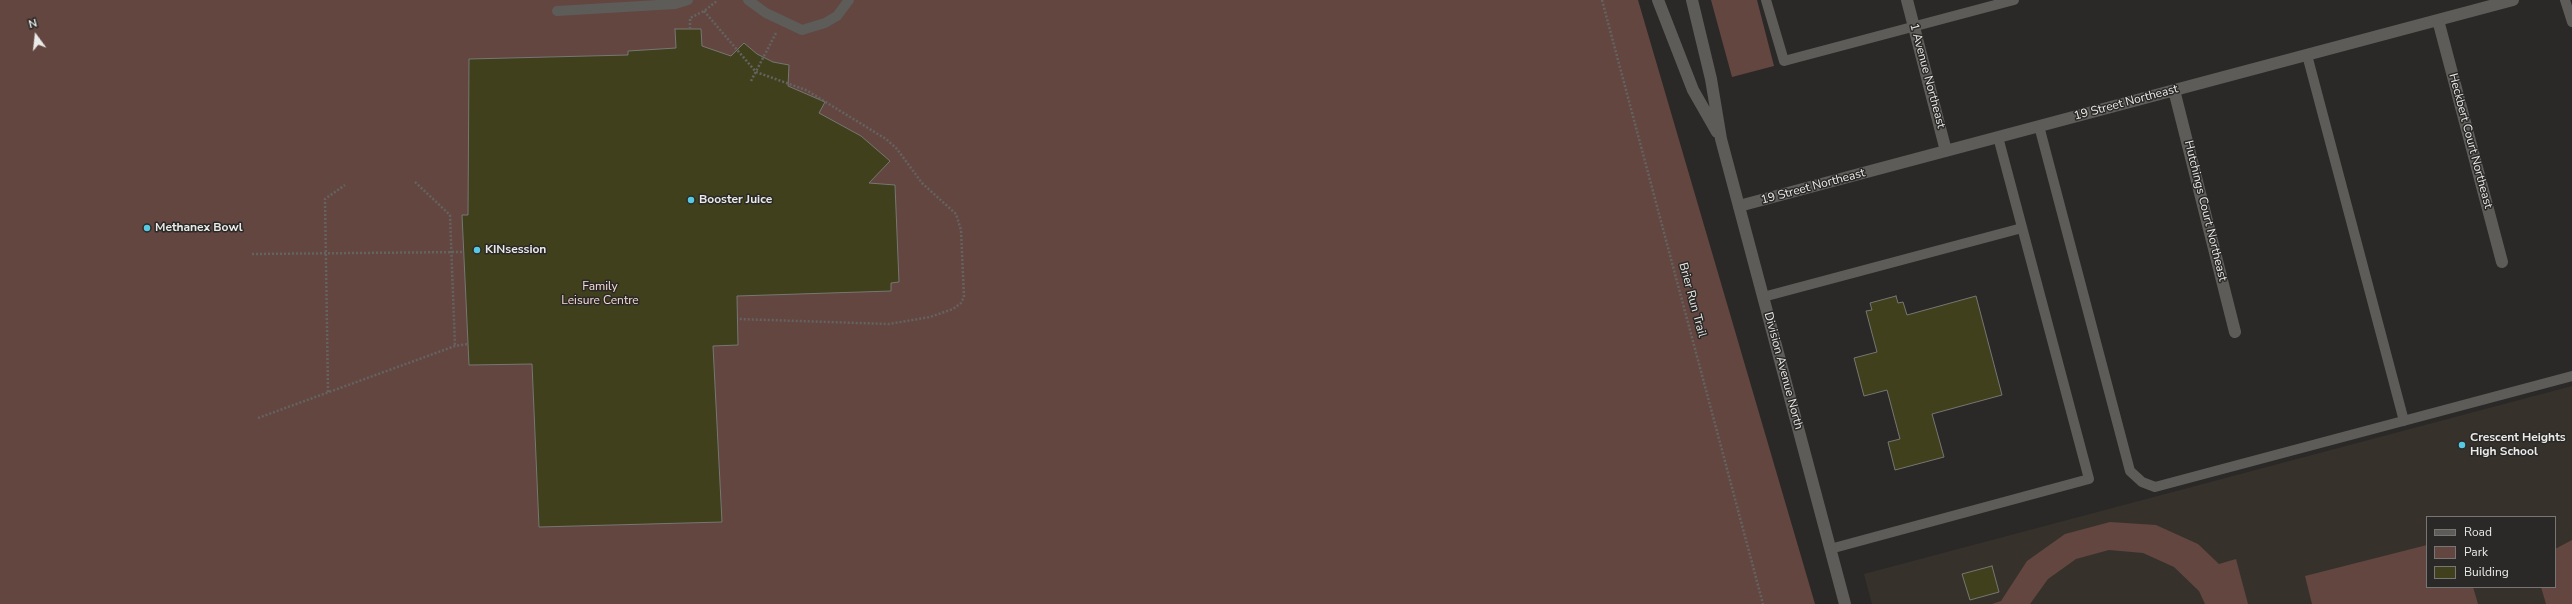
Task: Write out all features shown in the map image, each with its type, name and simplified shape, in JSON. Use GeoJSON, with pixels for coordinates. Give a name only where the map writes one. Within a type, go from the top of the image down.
{"type":"FeatureCollection","features":[{"type":"Feature","properties":{"kind":"street","name":"Division Avenue North"},"geometry":{"type":"LineString","coordinates":[[1658,0],[1693,90],[1721,139]]}},
{"type":"Feature","properties":{"kind":"street","name":"Division Avenue North"},"geometry":{"type":"LineString","coordinates":[[1692,0],[1711,79],[1721,139],[1845,604]]}},
{"type":"Feature","properties":{"kind":"street","name":"1 Avenue Northeast"},"geometry":{"type":"LineString","coordinates":[[1907,0],[1946,151]]}},
{"type":"Feature","properties":{"kind":"street","name":"19 Street Northeast"},"geometry":{"type":"LineString","coordinates":[[1739,206],[2513,0]]}},
{"type":"Feature","properties":{"kind":"street","name":"Heckbert Court Northeast"},"geometry":{"type":"LineString","coordinates":[[2438,20],[2502,262]]}},
{"type":"Feature","properties":{"kind":"street","name":"Hutchings Court Northeast"},"geometry":{"type":"LineString","coordinates":[[2174,90],[2235,332]]}},
{"type":"Feature","properties":{"kind":"lane"},"geometry":{"type":"LineString","coordinates":[[557,11],[675,4],[688,0]]}},
{"type":"Feature","properties":{"kind":"lane"},"geometry":{"type":"LineString","coordinates":[[748,0],[782,22],[802,30],[825,23],[837,16],[849,0]]}},
{"type":"Feature","properties":{"kind":"lane"},"geometry":{"type":"LineString","coordinates":[[1766,0],[1784,61],[2014,0]]}},
{"type":"Feature","properties":{"kind":"lane"},"geometry":{"type":"LineString","coordinates":[[2566,0],[2572,22]]}},
{"type":"Feature","properties":{"kind":"lane"},"geometry":{"type":"LineString","coordinates":[[2307,55],[2404,421]]}},
{"type":"Feature","properties":{"kind":"lane"},"geometry":{"type":"LineString","coordinates":[[2039,126],[2130,470],[2142,482],[2155,487],[2572,376]]}},
{"type":"Feature","properties":{"kind":"lane"},"geometry":{"type":"LineString","coordinates":[[1830,549],[2089,479],[1998,137]]}},
{"type":"Feature","properties":{"kind":"lane"},"geometry":{"type":"LineString","coordinates":[[1763,297],[2022,228]]}},
{"type":"Feature","properties":{"kind":"path","name":"Brier Run Trail"},"geometry":{"type":"LineString","coordinates":[[1602,0],[1763,604]]}},
{"type":"Feature","properties":{"kind":"path"},"geometry":{"type":"LineString","coordinates":[[690,29],[690,18],[704,11],[717,1]]}},
{"type":"Feature","properties":{"kind":"path"},"geometry":{"type":"LineString","coordinates":[[704,11],[756,72],[790,83],[828,102],[880,135],[897,149],[922,183],[956,214],[961,230],[964,297],[961,303],[953,309],[930,318],[889,324],[738,319]]}},
{"type":"Feature","properties":{"kind":"path"},"geometry":{"type":"LineString","coordinates":[[751,81],[782,22]]}},
{"type":"Feature","properties":{"kind":"path"},"geometry":{"type":"LineString","coordinates":[[415,182],[450,215],[455,346]]}},
{"type":"Feature","properties":{"kind":"path"},"geometry":{"type":"LineString","coordinates":[[328,392],[325,199],[345,185]]}},
{"type":"Feature","properties":{"kind":"path"},"geometry":{"type":"LineString","coordinates":[[252,254],[464,252]]}},
{"type":"Feature","properties":{"kind":"path"},"geometry":{"type":"LineString","coordinates":[[258,418],[455,346],[468,344]]}},
{"type":"Feature","properties":{"kind":"shaded area","name":"Crescent Heights High School"},"geometry":{"type":"Polygon","coordinates":[[[2572,386],[2572,604],[1872,604],[1864,574],[2572,386]]]}},
{"type":"Feature","properties":{"kind":"green space","name":"Family Leisure Centre"},"geometry":{"type":"Polygon","coordinates":[[[0,0],[1638,0],[1815,604],[0,604],[0,0]]]}},
{"type":"Feature","properties":{"kind":"green space"},"geometry":{"type":"Polygon","coordinates":[[[1711,0],[1757,0],[1774,66],[1732,77],[1711,0]]]}},
{"type":"Feature","properties":{"kind":"green space"},"geometry":{"type":"Polygon","coordinates":[[[2110,522],[2156,525],[2198,544],[2219,564],[2236,559],[2248,604],[2205,604],[2199,591],[2174,567],[2143,553],[2109,550],[2076,559],[2048,579],[2030,604],[1992,604],[2001,601],[2027,561],[2065,534],[2110,522]]]}},
{"type":"Feature","properties":{"kind":"green space"},"geometry":{"type":"Polygon","coordinates":[[[2572,540],[2572,604],[2546,604],[2541,588],[2556,588],[2556,548],[2572,540]]]}},
{"type":"Feature","properties":{"kind":"green space"},"geometry":{"type":"Polygon","coordinates":[[[2426,545],[2426,588],[2473,588],[2478,604],[2312,604],[2305,576],[2426,545]]]}},
{"type":"Feature","properties":{"kind":"building"},"geometry":{"type":"Polygon","coordinates":[[[675,29],[701,29],[702,46],[731,56],[744,43],[757,54],[773,62],[789,65],[788,86],[825,102],[819,113],[861,136],[890,161],[869,183],[895,185],[899,282],[891,283],[891,291],[737,296],[738,345],[713,346],[722,522],[539,527],[532,364],[469,365],[462,215],[468,215],[469,59],[628,55],[628,51],[676,48],[675,29]]]}},
{"type":"Feature","properties":{"kind":"building"},"geometry":{"type":"Polygon","coordinates":[[[1896,296],[1898,303],[1903,302],[1907,315],[1976,296],[2002,395],[1932,414],[1944,457],[1895,470],[1888,442],[1900,439],[1887,390],[1864,396],[1854,358],[1877,352],[1866,311],[1872,310],[1870,303],[1896,296]]]}},
{"type":"Feature","properties":{"kind":"building"},"geometry":{"type":"Polygon","coordinates":[[[1992,566],[1999,592],[1970,600],[1962,574],[1992,566]]]}},
{"type":"Feature","properties":{"kind":"place","name":"Booster Juice"},"geometry":{"type":"Point","coordinates":[691,200]}},
{"type":"Feature","properties":{"kind":"place","name":"Methanex Bowl"},"geometry":{"type":"Point","coordinates":[147,228]}},
{"type":"Feature","properties":{"kind":"place","name":"KINsession"},"geometry":{"type":"Point","coordinates":[477,250]}},
{"type":"Feature","properties":{"kind":"place","name":"Crescent Heights High School"},"geometry":{"type":"Point","coordinates":[2462,445]}}]}
